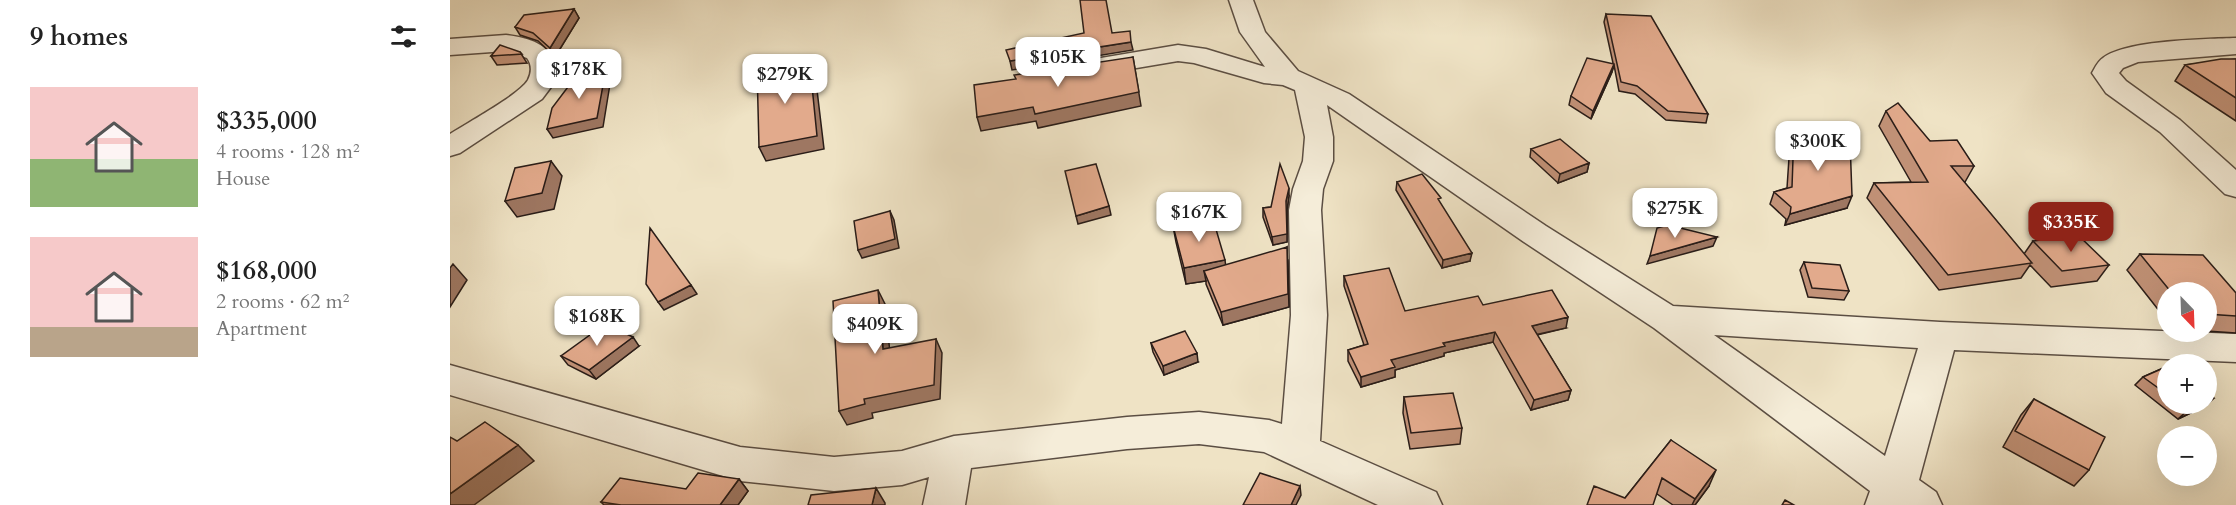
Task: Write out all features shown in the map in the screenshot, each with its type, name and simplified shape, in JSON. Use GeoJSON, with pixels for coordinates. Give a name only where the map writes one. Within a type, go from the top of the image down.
{"type":"FeatureCollection","features":[{"type":"Feature","properties":{"kind":"street"},"geometry":{"type":"LineString","coordinates":[[1241,0],[1242,10],[1252,33],[1298,81],[1317,120],[1318,161],[1308,189],[1305,210],[1309,315],[1300,449]]}},
{"type":"Feature","properties":{"kind":"street"},"geometry":{"type":"LineString","coordinates":[[450,47],[508,43],[534,51],[543,61],[546,72],[542,83],[532,93],[450,147]]}},
{"type":"Feature","properties":{"kind":"street"},"geometry":{"type":"LineString","coordinates":[[2236,46],[2190,48],[2134,56],[2113,62],[2105,73],[2116,87],[2170,126],[2236,187]]}},
{"type":"Feature","properties":{"kind":"street"},"geometry":{"type":"LineString","coordinates":[[1065,71],[1178,53],[1197,54],[1264,75],[1298,81],[1339,100],[1535,234],[1666,319],[1900,499],[1940,336]]}},
{"type":"Feature","properties":{"kind":"street"},"geometry":{"type":"LineString","coordinates":[[1666,319],[1940,336],[2236,348]]}},
{"type":"Feature","properties":{"kind":"street"},"geometry":{"type":"LineString","coordinates":[[450,380],[740,464],[834,474],[902,468],[954,453],[1127,433],[1199,428],[1269,436],[1421,505]]}},
{"type":"Feature","properties":{"kind":"street"},"geometry":{"type":"LineString","coordinates":[[944,505],[954,453]]}},
{"type":"Feature","properties":{"kind":"building"},"geometry":{"type":"Polygon","coordinates":[[[1080,0],[1106,0],[1112,33],[1130,31],[1131,42],[1010,61],[1006,50],[1084,33],[1080,0]]]}},
{"type":"Feature","properties":{"kind":"building"},"geometry":{"type":"Polygon","coordinates":[[[574,9],[550,48],[533,33],[515,27],[524,15],[574,9]]]}},
{"type":"Feature","properties":{"kind":"building"},"geometry":{"type":"Polygon","coordinates":[[[1606,14],[1651,16],[1708,114],[1668,111],[1637,86],[1621,82],[1606,14]]]}},
{"type":"Feature","properties":{"kind":"building"},"geometry":{"type":"Polygon","coordinates":[[[500,45],[520,52],[522,54],[491,56],[500,45]]]}},
{"type":"Feature","properties":{"kind":"building"},"geometry":{"type":"Polygon","coordinates":[[[1133,57],[1139,92],[1035,114],[1033,107],[977,117],[974,85],[1016,79],[1014,75],[1133,57]]]}},
{"type":"Feature","properties":{"kind":"building"},"geometry":{"type":"Polygon","coordinates":[[[1587,58],[1614,64],[1593,111],[1571,96],[1587,58]]]}},
{"type":"Feature","properties":{"kind":"building"},"geometry":{"type":"Polygon","coordinates":[[[797,59],[799,79],[811,76],[817,136],[759,147],[757,68],[797,59]]]}},
{"type":"Feature","properties":{"kind":"building"},"geometry":{"type":"Polygon","coordinates":[[[2236,59],[2236,98],[2185,65],[2236,59]]]}},
{"type":"Feature","properties":{"kind":"building"},"geometry":{"type":"Polygon","coordinates":[[[606,69],[597,118],[547,129],[552,108],[580,71],[606,69]]]}},
{"type":"Feature","properties":{"kind":"building"},"geometry":{"type":"Polygon","coordinates":[[[1898,103],[1930,141],[1957,140],[1974,166],[1951,166],[2032,263],[1948,275],[1874,183],[1928,182],[1886,111],[1898,103]]]}},
{"type":"Feature","properties":{"kind":"building"},"geometry":{"type":"Polygon","coordinates":[[[1794,131],[1850,141],[1852,196],[1790,214],[1791,207],[1774,192],[1792,187],[1794,131]]]}},
{"type":"Feature","properties":{"kind":"building"},"geometry":{"type":"Polygon","coordinates":[[[1560,139],[1589,163],[1560,174],[1531,149],[1560,139]]]}},
{"type":"Feature","properties":{"kind":"building"},"geometry":{"type":"Polygon","coordinates":[[[551,161],[542,193],[505,201],[515,168],[551,161]]]}},
{"type":"Feature","properties":{"kind":"building"},"geometry":{"type":"Polygon","coordinates":[[[1096,164],[1109,206],[1076,216],[1065,171],[1096,164]]]}},
{"type":"Feature","properties":{"kind":"building"},"geometry":{"type":"Polygon","coordinates":[[[1280,164],[1289,188],[1286,201],[1287,234],[1272,237],[1263,208],[1271,207],[1280,164]]]}},
{"type":"Feature","properties":{"kind":"building"},"geometry":{"type":"Polygon","coordinates":[[[1422,174],[1441,198],[1438,199],[1472,253],[1443,260],[1397,182],[1422,174]]]}},
{"type":"Feature","properties":{"kind":"building"},"geometry":{"type":"Polygon","coordinates":[[[890,211],[895,239],[858,250],[854,221],[890,211]]]}},
{"type":"Feature","properties":{"kind":"building"},"geometry":{"type":"Polygon","coordinates":[[[1213,219],[1225,260],[1184,268],[1173,226],[1213,219]]]}},
{"type":"Feature","properties":{"kind":"building"},"geometry":{"type":"Polygon","coordinates":[[[1668,225],[1717,237],[1650,256],[1657,228],[1668,225]]]}},
{"type":"Feature","properties":{"kind":"building"},"geometry":{"type":"Polygon","coordinates":[[[650,228],[691,285],[658,302],[646,284],[650,228]]]}},
{"type":"Feature","properties":{"kind":"building"},"geometry":{"type":"Polygon","coordinates":[[[2078,235],[2109,265],[2062,271],[2033,241],[2078,235]]]}},
{"type":"Feature","properties":{"kind":"building"},"geometry":{"type":"Polygon","coordinates":[[[1287,247],[1288,294],[1221,312],[1204,271],[1287,247]]]}},
{"type":"Feature","properties":{"kind":"building"},"geometry":{"type":"Polygon","coordinates":[[[2140,254],[2203,255],[2236,293],[2236,316],[2217,315],[2217,282],[2163,282],[2140,254]]]}},
{"type":"Feature","properties":{"kind":"building"},"geometry":{"type":"Polygon","coordinates":[[[1804,262],[1840,265],[1849,291],[1812,288],[1804,262]]]}},
{"type":"Feature","properties":{"kind":"building"},"geometry":{"type":"Polygon","coordinates":[[[1389,268],[1405,311],[1478,296],[1483,305],[1552,290],[1568,317],[1532,326],[1571,390],[1534,400],[1495,332],[1443,343],[1445,346],[1391,360],[1395,367],[1361,377],[1348,350],[1368,344],[1344,276],[1389,268]]]}},
{"type":"Feature","properties":{"kind":"building"},"geometry":{"type":"Polygon","coordinates":[[[878,290],[883,349],[936,339],[934,385],[864,399],[865,404],[839,411],[833,301],[878,290]]]}},
{"type":"Feature","properties":{"kind":"building"},"geometry":{"type":"Polygon","coordinates":[[[605,324],[633,337],[589,370],[561,356],[605,324]]]}},
{"type":"Feature","properties":{"kind":"building"},"geometry":{"type":"Polygon","coordinates":[[[1185,331],[1197,353],[1163,366],[1151,343],[1185,331]]]}},
{"type":"Feature","properties":{"kind":"building"},"geometry":{"type":"Polygon","coordinates":[[[2157,371],[2157,387],[2143,377],[2157,371]]]}},
{"type":"Feature","properties":{"kind":"building"},"geometry":{"type":"Polygon","coordinates":[[[1453,393],[1462,428],[1411,433],[1404,397],[1453,393]]]}},
{"type":"Feature","properties":{"kind":"building"},"geometry":{"type":"Polygon","coordinates":[[[2034,399],[2105,437],[2089,470],[2015,431],[2034,399]]]}},
{"type":"Feature","properties":{"kind":"building"},"geometry":{"type":"Polygon","coordinates":[[[485,422],[518,445],[450,494],[450,437],[457,441],[485,422]]]}},
{"type":"Feature","properties":{"kind":"building"},"geometry":{"type":"Polygon","coordinates":[[[1671,440],[1716,470],[1695,499],[1662,478],[1653,505],[1587,505],[1594,486],[1625,498],[1671,440]]]}},
{"type":"Feature","properties":{"kind":"building"},"geometry":{"type":"Polygon","coordinates":[[[698,473],[739,479],[720,505],[621,505],[601,502],[620,478],[686,489],[698,473]]]}},
{"type":"Feature","properties":{"kind":"building"},"geometry":{"type":"Polygon","coordinates":[[[1260,473],[1300,486],[1291,505],[1243,505],[1260,473]]]}},
{"type":"Feature","properties":{"kind":"building"},"geometry":{"type":"Polygon","coordinates":[[[876,488],[872,505],[808,505],[811,495],[876,488]]]}},
{"type":"Feature","properties":{"kind":"building"},"geometry":{"type":"Polygon","coordinates":[[[1785,500],[1794,505],[1782,505],[1785,500]]]}}]}
